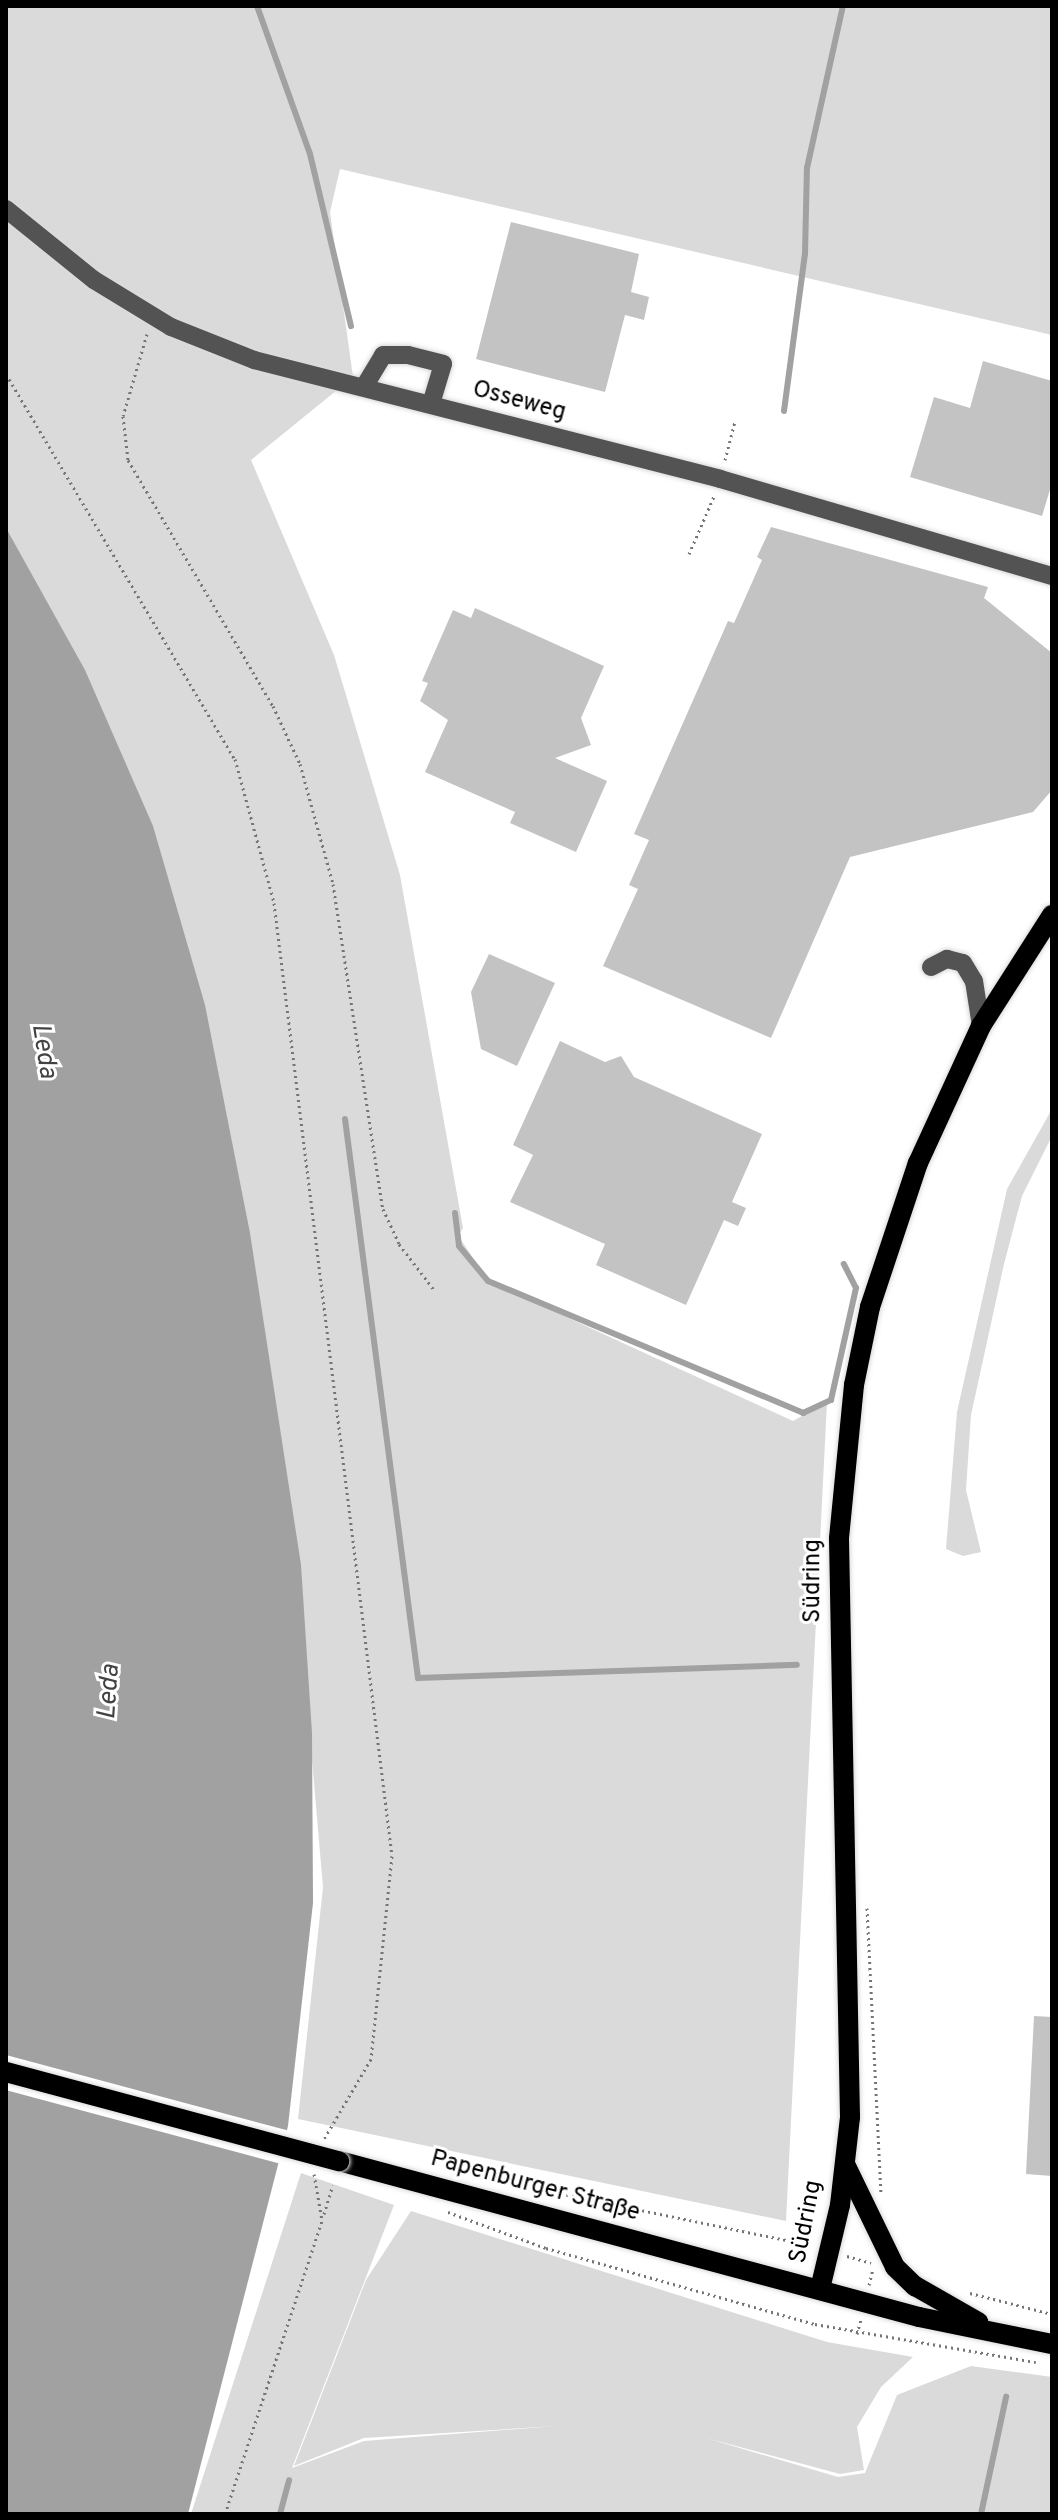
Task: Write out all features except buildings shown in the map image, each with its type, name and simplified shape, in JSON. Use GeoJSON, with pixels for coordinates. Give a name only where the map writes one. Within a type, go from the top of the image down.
{"type":"FeatureCollection","features":[{"type":"Feature","properties":{"kind":"main road","name":"Südring"},"geometry":{"type":"LineString","coordinates":[[820,2289],[831,2252],[845,2163],[850,2056],[840,1626],[844,1465],[870,1307],[892,1231],[981,1026],[1052,915]]}},
{"type":"Feature","properties":{"kind":"main road","name":"Papenburger Straße"},"geometry":{"type":"LineString","coordinates":[[6,2072],[820,2289],[1052,2344]]}},
{"type":"Feature","properties":{"kind":"main road"},"geometry":{"type":"LineString","coordinates":[[845,2163],[895,2267],[915,2286],[997,2332]]}},
{"type":"Feature","properties":{"kind":"street","name":"Osseweg"},"geometry":{"type":"LineString","coordinates":[[6,209],[39,240],[150,314],[254,360],[720,479],[1052,576]]}},
{"type":"Feature","properties":{"kind":"street"},"geometry":{"type":"LineString","coordinates":[[364,387],[383,355],[408,355],[443,364],[431,404]]}},
{"type":"Feature","properties":{"kind":"street"},"geometry":{"type":"LineString","coordinates":[[931,967],[947,959],[963,963],[974,981],[981,1026]]}},
{"type":"Feature","properties":{"kind":"path"},"geometry":{"type":"LineString","coordinates":[[150,314],[123,416],[128,460],[273,706],[300,764],[333,884],[383,1209],[399,1244],[435,1291]]}},
{"type":"Feature","properties":{"kind":"path"},"geometry":{"type":"LineString","coordinates":[[6,374],[235,759],[274,903],[392,1856],[371,2059],[321,2149]]}},
{"type":"Feature","properties":{"kind":"path"},"geometry":{"type":"LineString","coordinates":[[867,1894],[882,2200]]}},
{"type":"Feature","properties":{"kind":"path"},"geometry":{"type":"LineString","coordinates":[[318,2162],[322,2220]]}},
{"type":"Feature","properties":{"kind":"path"},"geometry":{"type":"LineString","coordinates":[[462,2173],[791,2240]]}},
{"type":"Feature","properties":{"kind":"path"},"geometry":{"type":"LineString","coordinates":[[225,2514],[333,2185]]}},
{"type":"Feature","properties":{"kind":"path"},"geometry":{"type":"LineString","coordinates":[[441,2209],[546,2248],[829,2327],[1052,2365]]}},
{"type":"Feature","properties":{"kind":"path"},"geometry":{"type":"LineString","coordinates":[[831,2252],[874,2264]]}},
{"type":"Feature","properties":{"kind":"path"},"geometry":{"type":"LineString","coordinates":[[964,2292],[1052,2314]]}},
{"type":"Feature","properties":{"kind":"shaded area"},"geometry":{"type":"Polygon","coordinates":[[[6,6],[1052,6],[1052,335],[340,169],[330,212],[353,377],[251,460],[334,655],[400,875],[463,1228],[458,1235],[488,1281],[793,1421],[827,1402],[786,2221],[298,2119],[323,1887],[300,1621],[6,544],[6,6]]]}},
{"type":"Feature","properties":{"kind":"shaded area"},"geometry":{"type":"Polygon","coordinates":[[[1052,1109],[1052,1136],[1022,1196],[971,1415],[966,1490],[981,1552],[963,1556],[946,1549],[957,1412],[1007,1189],[1052,1109]]]}},
{"type":"Feature","properties":{"kind":"shaded area"},"geometry":{"type":"Polygon","coordinates":[[[301,2173],[394,2205],[292,2468],[364,2441],[556,2426],[364,2438],[294,2466],[366,2280],[411,2211],[827,2342],[913,2357],[881,2387],[857,2427],[864,2470],[840,2474],[706,2438],[838,2477],[865,2473],[897,2395],[971,2366],[1052,2377],[1052,2514],[191,2514],[301,2173]]]}},
{"type":"Feature","properties":{"kind":"water","name":"Leda"},"geometry":{"type":"Polygon","coordinates":[[[6,528],[85,670],[153,826],[205,1005],[250,1233],[301,1565],[312,1733],[313,1903],[288,2126],[188,2514],[6,2514],[6,528]]]}},
{"type":"Feature","properties":{"kind":"pier"},"geometry":{"type":"Polygon","coordinates":[[[6,2055],[291,2131],[282,2164],[6,2090],[6,2055]]]}},
{"type":"Feature","properties":{"kind":"waterway"},"geometry":{"type":"LineString","coordinates":[[257,6],[310,154],[351,326]]}},
{"type":"Feature","properties":{"kind":"waterway"},"geometry":{"type":"LineString","coordinates":[[784,411],[805,254],[807,168],[843,6]]}},
{"type":"Feature","properties":{"kind":"waterway"},"geometry":{"type":"LineString","coordinates":[[345,1119],[418,1678],[797,1665]]}},
{"type":"Feature","properties":{"kind":"waterway"},"geometry":{"type":"LineString","coordinates":[[455,1213],[459,1246],[488,1281],[803,1413],[831,1400],[856,1288],[844,1264]]}},
{"type":"Feature","properties":{"kind":"waterway"},"geometry":{"type":"LineString","coordinates":[[981,2514],[1006,2397]]}},
{"type":"Feature","properties":{"kind":"waterway"},"geometry":{"type":"LineString","coordinates":[[280,2514],[289,2480]]}}]}
